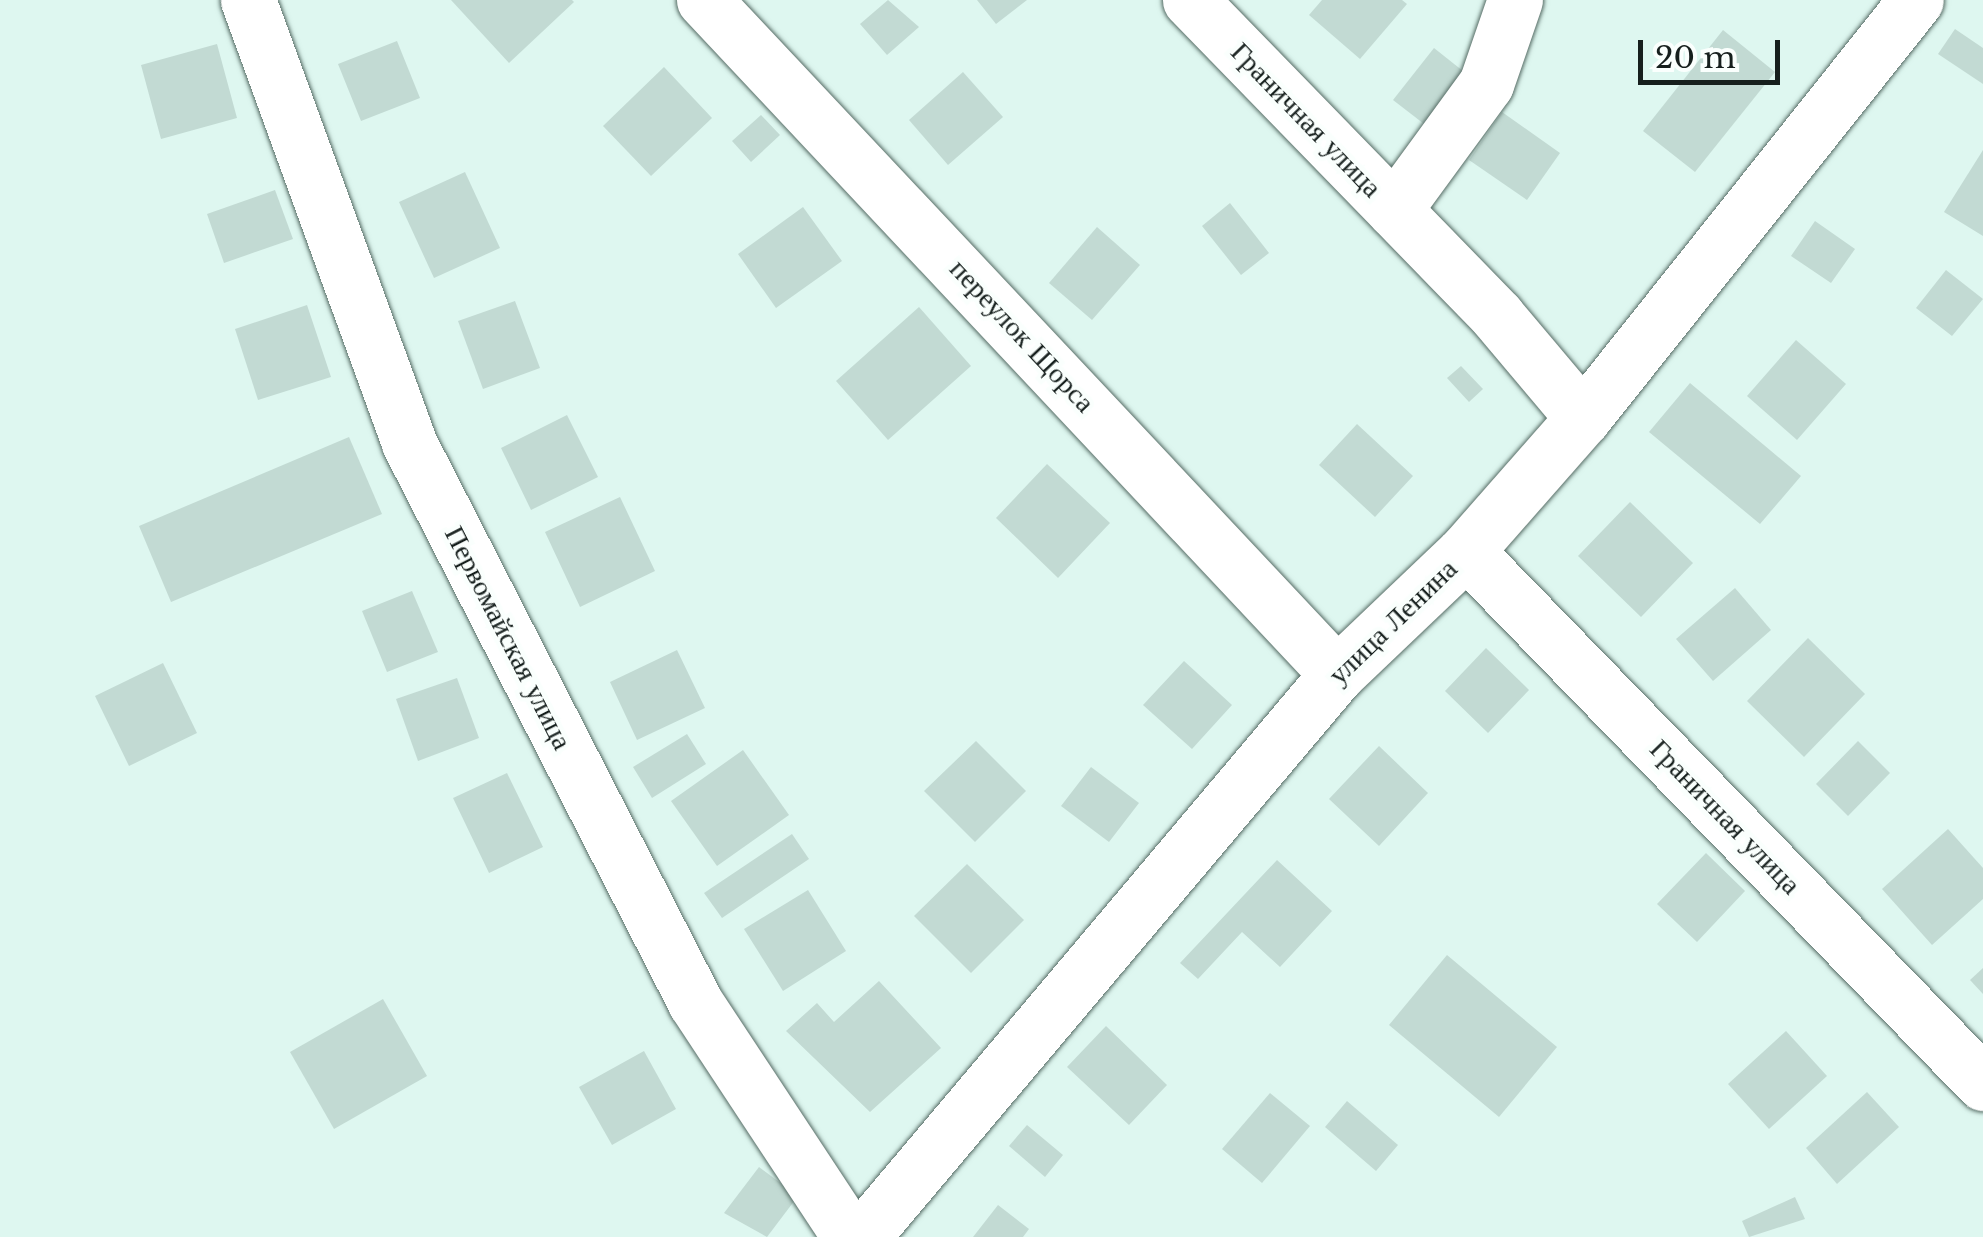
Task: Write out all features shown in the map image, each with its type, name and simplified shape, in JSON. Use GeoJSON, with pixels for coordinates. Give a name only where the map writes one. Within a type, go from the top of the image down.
{"type":"FeatureCollection","features":[{"type":"Feature","properties":{"kind":"street","name":"Первомайская улица"},"geometry":{"type":"LineString","coordinates":[[248,0],[408,443],[695,1002],[850,1237]]}},
{"type":"Feature","properties":{"kind":"street","name":"переулок Щорса"},"geometry":{"type":"LineString","coordinates":[[704,0],[1337,674]]}},
{"type":"Feature","properties":{"kind":"street","name":"Граничная улица"},"geometry":{"type":"LineString","coordinates":[[1190,0],[1394,210],[1582,418]]}},
{"type":"Feature","properties":{"kind":"street"},"geometry":{"type":"LineString","coordinates":[[1394,210],[1486,84],[1515,0]]}},
{"type":"Feature","properties":{"kind":"street","name":"улица Ленина"},"geometry":{"type":"LineString","coordinates":[[862,1237],[1337,674],[1466,551],[1582,418],[1916,0]]}},
{"type":"Feature","properties":{"kind":"street","name":"Граничная улица"},"geometry":{"type":"LineString","coordinates":[[1466,551],[1983,1083]]}},
{"type":"Feature","properties":{"kind":"building"},"geometry":{"type":"Polygon","coordinates":[[[451,0],[572,0],[574,2],[509,63],[451,0]]]}},
{"type":"Feature","properties":{"kind":"building"},"geometry":{"type":"Polygon","coordinates":[[[888,0],[919,27],[887,55],[860,24],[888,0]]]}},
{"type":"Feature","properties":{"kind":"building"},"geometry":{"type":"Polygon","coordinates":[[[977,0],[1027,0],[996,24],[977,0]]]}},
{"type":"Feature","properties":{"kind":"building"},"geometry":{"type":"Polygon","coordinates":[[[1322,0],[1402,0],[1407,4],[1360,59],[1309,15],[1322,0]]]}},
{"type":"Feature","properties":{"kind":"building"},"geometry":{"type":"Polygon","coordinates":[[[1955,29],[1983,48],[1983,84],[1938,54],[1955,29]]]}},
{"type":"Feature","properties":{"kind":"building"},"geometry":{"type":"Polygon","coordinates":[[[1723,30],[1775,72],[1695,172],[1643,131],[1723,30]]]}},
{"type":"Feature","properties":{"kind":"building"},"geometry":{"type":"Polygon","coordinates":[[[397,41],[420,98],[361,121],[338,64],[397,41]]]}},
{"type":"Feature","properties":{"kind":"building"},"geometry":{"type":"Polygon","coordinates":[[[217,44],[237,118],[161,139],[141,65],[217,44]]]}},
{"type":"Feature","properties":{"kind":"building"},"geometry":{"type":"Polygon","coordinates":[[[1434,48],[1468,75],[1428,127],[1393,100],[1434,48]]]}},
{"type":"Feature","properties":{"kind":"building"},"geometry":{"type":"Polygon","coordinates":[[[664,67],[712,118],[651,176],[603,126],[664,67]]]}},
{"type":"Feature","properties":{"kind":"building"},"geometry":{"type":"Polygon","coordinates":[[[963,72],[1003,117],[948,165],[909,120],[963,72]]]}},
{"type":"Feature","properties":{"kind":"building"},"geometry":{"type":"Polygon","coordinates":[[[1502,112],[1560,153],[1527,200],[1469,160],[1502,112]]]}},
{"type":"Feature","properties":{"kind":"building"},"geometry":{"type":"Polygon","coordinates":[[[761,115],[780,135],[751,162],[732,141],[761,115]]]}},
{"type":"Feature","properties":{"kind":"building"},"geometry":{"type":"Polygon","coordinates":[[[1983,150],[1983,236],[1944,212],[1983,150]]]}},
{"type":"Feature","properties":{"kind":"building"},"geometry":{"type":"Polygon","coordinates":[[[465,172],[500,248],[434,278],[399,202],[465,172]]]}},
{"type":"Feature","properties":{"kind":"building"},"geometry":{"type":"Polygon","coordinates":[[[275,190],[293,239],[224,263],[207,214],[275,190]]]}},
{"type":"Feature","properties":{"kind":"building"},"geometry":{"type":"Polygon","coordinates":[[[1230,203],[1269,253],[1241,275],[1202,226],[1230,203]]]}},
{"type":"Feature","properties":{"kind":"building"},"geometry":{"type":"Polygon","coordinates":[[[803,207],[842,261],[776,308],[738,254],[803,207]]]}},
{"type":"Feature","properties":{"kind":"building"},"geometry":{"type":"Polygon","coordinates":[[[1815,221],[1855,249],[1831,283],[1791,256],[1815,221]]]}},
{"type":"Feature","properties":{"kind":"building"},"geometry":{"type":"Polygon","coordinates":[[[1097,227],[1140,265],[1092,320],[1049,283],[1097,227]]]}},
{"type":"Feature","properties":{"kind":"building"},"geometry":{"type":"Polygon","coordinates":[[[1946,270],[1983,299],[1952,336],[1916,308],[1946,270]]]}},
{"type":"Feature","properties":{"kind":"building"},"geometry":{"type":"Polygon","coordinates":[[[515,301],[540,368],[483,389],[458,321],[515,301]]]}},
{"type":"Feature","properties":{"kind":"building"},"geometry":{"type":"Polygon","coordinates":[[[307,305],[331,377],[258,400],[235,329],[307,305]]]}},
{"type":"Feature","properties":{"kind":"building"},"geometry":{"type":"Polygon","coordinates":[[[919,307],[971,366],[888,440],[836,381],[919,307]]]}},
{"type":"Feature","properties":{"kind":"building"},"geometry":{"type":"Polygon","coordinates":[[[1796,340],[1846,384],[1797,440],[1747,396],[1796,340]]]}},
{"type":"Feature","properties":{"kind":"building"},"geometry":{"type":"Polygon","coordinates":[[[1461,366],[1483,389],[1469,402],[1447,378],[1461,366]]]}},
{"type":"Feature","properties":{"kind":"building"},"geometry":{"type":"Polygon","coordinates":[[[1690,383],[1801,476],[1760,524],[1649,432],[1690,383]]]}},
{"type":"Feature","properties":{"kind":"building"},"geometry":{"type":"Polygon","coordinates":[[[567,415],[598,477],[531,510],[501,448],[567,415]]]}},
{"type":"Feature","properties":{"kind":"building"},"geometry":{"type":"Polygon","coordinates":[[[1357,424],[1413,476],[1375,517],[1319,465],[1357,424]]]}},
{"type":"Feature","properties":{"kind":"building"},"geometry":{"type":"Polygon","coordinates":[[[349,437],[382,514],[171,602],[139,526],[349,437]]]}},
{"type":"Feature","properties":{"kind":"building"},"geometry":{"type":"Polygon","coordinates":[[[1047,464],[1110,523],[1058,578],[996,518],[1047,464]]]}},
{"type":"Feature","properties":{"kind":"building"},"geometry":{"type":"Polygon","coordinates":[[[620,497],[655,571],[580,607],[545,532],[620,497]]]}},
{"type":"Feature","properties":{"kind":"building"},"geometry":{"type":"Polygon","coordinates":[[[1630,502],[1693,563],[1641,617],[1578,556],[1630,502]]]}},
{"type":"Feature","properties":{"kind":"building"},"geometry":{"type":"Polygon","coordinates":[[[1735,588],[1771,630],[1713,681],[1676,639],[1735,588]]]}},
{"type":"Feature","properties":{"kind":"building"},"geometry":{"type":"Polygon","coordinates":[[[412,591],[438,652],[387,672],[362,611],[412,591]]]}},
{"type":"Feature","properties":{"kind":"building"},"geometry":{"type":"Polygon","coordinates":[[[1808,638],[1865,694],[1804,757],[1747,701],[1808,638]]]}},
{"type":"Feature","properties":{"kind":"building"},"geometry":{"type":"Polygon","coordinates":[[[1486,648],[1529,690],[1488,733],[1445,691],[1486,648]]]}},
{"type":"Feature","properties":{"kind":"building"},"geometry":{"type":"Polygon","coordinates":[[[677,650],[705,708],[637,740],[610,682],[677,650]]]}},
{"type":"Feature","properties":{"kind":"building"},"geometry":{"type":"Polygon","coordinates":[[[1184,661],[1232,705],[1192,749],[1143,705],[1184,661]]]}},
{"type":"Feature","properties":{"kind":"building"},"geometry":{"type":"Polygon","coordinates":[[[163,663],[197,733],[129,766],[95,696],[163,663]]]}},
{"type":"Feature","properties":{"kind":"building"},"geometry":{"type":"Polygon","coordinates":[[[457,678],[479,738],[418,761],[396,699],[457,678]]]}},
{"type":"Feature","properties":{"kind":"building"},"geometry":{"type":"Polygon","coordinates":[[[687,734],[706,764],[652,798],[633,767],[687,734]]]}},
{"type":"Feature","properties":{"kind":"building"},"geometry":{"type":"Polygon","coordinates":[[[976,741],[1026,791],[975,842],[924,791],[976,741]]]}},
{"type":"Feature","properties":{"kind":"building"},"geometry":{"type":"Polygon","coordinates":[[[1858,741],[1890,773],[1848,816],[1816,784],[1858,741]]]}},
{"type":"Feature","properties":{"kind":"building"},"geometry":{"type":"Polygon","coordinates":[[[1379,746],[1428,793],[1379,846],[1329,799],[1379,746]]]}},
{"type":"Feature","properties":{"kind":"building"},"geometry":{"type":"Polygon","coordinates":[[[743,750],[789,815],[717,866],[671,801],[743,750]]]}},
{"type":"Feature","properties":{"kind":"building"},"geometry":{"type":"Polygon","coordinates":[[[1091,767],[1139,803],[1109,842],[1061,806],[1091,767]]]}},
{"type":"Feature","properties":{"kind":"building"},"geometry":{"type":"Polygon","coordinates":[[[507,773],[543,847],[489,873],[453,798],[507,773]]]}},
{"type":"Feature","properties":{"kind":"building"},"geometry":{"type":"Polygon","coordinates":[[[1948,829],[1983,868],[1983,899],[1932,945],[1882,889],[1948,829]]]}},
{"type":"Feature","properties":{"kind":"building"},"geometry":{"type":"Polygon","coordinates":[[[792,834],[809,859],[722,918],[704,893],[792,834]]]}},
{"type":"Feature","properties":{"kind":"building"},"geometry":{"type":"Polygon","coordinates":[[[1706,853],[1745,891],[1697,942],[1657,904],[1706,853]]]}},
{"type":"Feature","properties":{"kind":"building"},"geometry":{"type":"Polygon","coordinates":[[[1277,860],[1332,911],[1280,967],[1242,932],[1198,979],[1180,963],[1277,860]]]}},
{"type":"Feature","properties":{"kind":"building"},"geometry":{"type":"Polygon","coordinates":[[[967,864],[1024,920],[971,973],[914,916],[967,864]]]}},
{"type":"Feature","properties":{"kind":"building"},"geometry":{"type":"Polygon","coordinates":[[[808,890],[846,951],[783,991],[744,929],[808,890]]]}},
{"type":"Feature","properties":{"kind":"building"},"geometry":{"type":"Polygon","coordinates":[[[1447,955],[1557,1047],[1499,1117],[1389,1025],[1447,955]]]}},
{"type":"Feature","properties":{"kind":"building"},"geometry":{"type":"Polygon","coordinates":[[[1983,968],[1983,994],[1970,980],[1983,968]]]}},
{"type":"Feature","properties":{"kind":"building"},"geometry":{"type":"Polygon","coordinates":[[[879,981],[941,1048],[870,1112],[786,1031],[817,1003],[834,1022],[879,981]]]}},
{"type":"Feature","properties":{"kind":"building"},"geometry":{"type":"Polygon","coordinates":[[[383,999],[427,1076],[334,1129],[290,1052],[383,999]]]}},
{"type":"Feature","properties":{"kind":"building"},"geometry":{"type":"Polygon","coordinates":[[[1106,1026],[1167,1085],[1129,1125],[1067,1067],[1106,1026]]]}},
{"type":"Feature","properties":{"kind":"building"},"geometry":{"type":"Polygon","coordinates":[[[1786,1031],[1827,1076],[1769,1129],[1728,1084],[1786,1031]]]}},
{"type":"Feature","properties":{"kind":"building"},"geometry":{"type":"Polygon","coordinates":[[[644,1051],[676,1109],[612,1145],[579,1087],[644,1051]]]}},
{"type":"Feature","properties":{"kind":"building"},"geometry":{"type":"Polygon","coordinates":[[[1867,1092],[1899,1127],[1837,1184],[1806,1148],[1867,1092]]]}},
{"type":"Feature","properties":{"kind":"building"},"geometry":{"type":"Polygon","coordinates":[[[1270,1093],[1310,1126],[1262,1183],[1222,1149],[1270,1093]]]}},
{"type":"Feature","properties":{"kind":"building"},"geometry":{"type":"Polygon","coordinates":[[[1347,1101],[1398,1145],[1376,1171],[1325,1127],[1347,1101]]]}},
{"type":"Feature","properties":{"kind":"building"},"geometry":{"type":"Polygon","coordinates":[[[1027,1125],[1063,1155],[1045,1177],[1009,1146],[1027,1125]]]}},
{"type":"Feature","properties":{"kind":"building"},"geometry":{"type":"Polygon","coordinates":[[[759,1167],[798,1196],[767,1237],[724,1213],[759,1167]]]}},
{"type":"Feature","properties":{"kind":"building"},"geometry":{"type":"Polygon","coordinates":[[[1795,1197],[1805,1219],[1749,1237],[1742,1221],[1795,1197]]]}},
{"type":"Feature","properties":{"kind":"building"},"geometry":{"type":"Polygon","coordinates":[[[998,1205],[1029,1229],[1023,1237],[973,1237],[998,1205]]]}}]}
